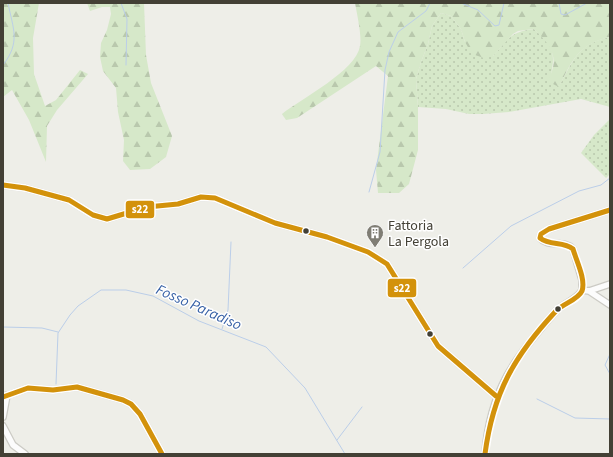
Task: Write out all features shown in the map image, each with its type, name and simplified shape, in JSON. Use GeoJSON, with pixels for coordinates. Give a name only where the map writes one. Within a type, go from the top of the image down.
{"type":"FeatureCollection","features":[{"type":"Feature","properties":{"kind":"street"},"geometry":{"type":"LineString","coordinates":[[3,185],[25,188],[68,200],[93,215],[107,219],[147,207],[178,204],[201,197],[215,198],[275,223],[348,244],[375,256],[388,266],[438,346],[496,396]]}},
{"type":"Feature","properties":{"kind":"street"},"geometry":{"type":"LineString","coordinates":[[610,210],[549,229],[540,234],[540,238],[545,242],[565,244],[573,249],[586,291],[610,305]]}},
{"type":"Feature","properties":{"kind":"street"},"geometry":{"type":"LineString","coordinates":[[485,454],[487,434],[496,396],[512,364],[559,308],[579,294],[610,284]]}},
{"type":"Feature","properties":{"kind":"street"},"geometry":{"type":"LineString","coordinates":[[3,417],[5,396],[28,388],[53,390],[77,387],[123,400],[138,411],[162,454]]}},
{"type":"Feature","properties":{"kind":"street"},"geometry":{"type":"LineString","coordinates":[[3,426],[13,445],[25,454]]}},
{"type":"Feature","properties":{"kind":"green space"},"geometry":{"type":"Polygon","coordinates":[[[3,3],[39,3],[33,38],[34,74],[45,106],[56,100],[80,70],[88,74],[57,110],[47,126],[46,162],[29,120],[12,90],[3,97],[3,3]]]}},
{"type":"Feature","properties":{"kind":"green space"},"geometry":{"type":"Polygon","coordinates":[[[87,3],[144,3],[146,55],[151,83],[172,136],[166,157],[150,169],[130,170],[123,161],[124,140],[118,112],[116,88],[103,71],[100,57],[101,43],[107,30],[111,14],[110,7],[102,7],[90,11],[87,3]]]}},
{"type":"Feature","properties":{"kind":"green space"},"geometry":{"type":"Polygon","coordinates":[[[355,3],[610,3],[610,37],[591,44],[578,54],[559,87],[547,81],[551,73],[554,59],[545,41],[534,29],[518,31],[513,34],[493,56],[484,58],[472,54],[465,42],[461,29],[451,16],[441,13],[432,26],[428,44],[416,79],[418,107],[418,150],[409,184],[399,193],[378,193],[376,170],[388,76],[376,66],[297,118],[286,120],[282,114],[339,74],[349,65],[356,55],[360,46],[360,37],[355,3]]]}},
{"type":"Feature","properties":{"kind":"green space"},"geometry":{"type":"Polygon","coordinates":[[[441,13],[451,16],[461,29],[465,42],[493,56],[514,34],[534,29],[549,44],[553,54],[551,75],[559,86],[573,61],[583,49],[599,40],[610,37],[610,107],[581,99],[509,112],[483,114],[469,114],[446,109],[418,107],[416,79],[428,44],[432,26],[441,13]]]}},
{"type":"Feature","properties":{"kind":"green space"},"geometry":{"type":"Polygon","coordinates":[[[610,119],[610,174],[606,178],[581,153],[594,135],[610,119]]]}},
{"type":"Feature","properties":{"kind":"waterway"},"geometry":{"type":"LineString","coordinates":[[3,65],[9,57],[14,42],[8,3]]}},
{"type":"Feature","properties":{"kind":"waterway"},"geometry":{"type":"LineString","coordinates":[[121,3],[127,19],[126,65]]}},
{"type":"Feature","properties":{"kind":"waterway"},"geometry":{"type":"LineString","coordinates":[[369,192],[380,152],[385,70],[389,52],[398,32],[426,11],[430,3]]}},
{"type":"Feature","properties":{"kind":"waterway"},"geometry":{"type":"LineString","coordinates":[[461,3],[478,10],[495,26],[499,25],[504,3]]}},
{"type":"Feature","properties":{"kind":"waterway"},"geometry":{"type":"LineString","coordinates":[[559,3],[561,14],[565,15],[587,3]]}},
{"type":"Feature","properties":{"kind":"waterway"},"geometry":{"type":"LineString","coordinates":[[463,268],[511,226],[579,191],[601,185],[610,178]]}},
{"type":"Feature","properties":{"kind":"waterway"},"geometry":{"type":"LineString","coordinates":[[222,329],[228,310],[231,242]]}},
{"type":"Feature","properties":{"kind":"waterway","name":"Fosso Paradiso"},"geometry":{"type":"LineString","coordinates":[[56,384],[58,333],[78,306],[101,290],[126,290],[153,296],[199,321],[266,347],[305,388],[345,454]]}},
{"type":"Feature","properties":{"kind":"waterway"},"geometry":{"type":"LineString","coordinates":[[3,327],[42,328],[58,332]]}},
{"type":"Feature","properties":{"kind":"waterway"},"geometry":{"type":"LineString","coordinates":[[610,354],[605,365],[610,374]]}},
{"type":"Feature","properties":{"kind":"waterway"},"geometry":{"type":"LineString","coordinates":[[537,399],[575,418],[610,419]]}},
{"type":"Feature","properties":{"kind":"waterway"},"geometry":{"type":"LineString","coordinates":[[337,440],[362,407]]}},
{"type":"Feature","properties":{"kind":"transit line","name":"s22"},"geometry":{"type":"LineString","coordinates":[[3,185],[25,188],[69,200],[93,215],[107,219],[147,207],[178,204],[201,197],[215,198],[275,223],[327,237],[368,252],[387,264],[438,346],[496,396]]}},
{"type":"Feature","properties":{"kind":"transit line","name":"s22"},"geometry":{"type":"LineString","coordinates":[[485,454],[489,432],[500,394],[517,360],[528,344],[556,311],[577,297],[582,291],[582,275],[573,249],[565,245],[548,242],[540,238],[541,234],[549,229],[610,210]]}},
{"type":"Feature","properties":{"kind":"transit line","name":"s22"},"geometry":{"type":"LineString","coordinates":[[3,397],[28,388],[53,390],[77,387],[123,400],[131,404],[140,414],[162,454]]}},
{"type":"Feature","properties":{"kind":"place","name":"Fattoria La Pergola"},"geometry":{"type":"Point","coordinates":[375,248]}}]}
